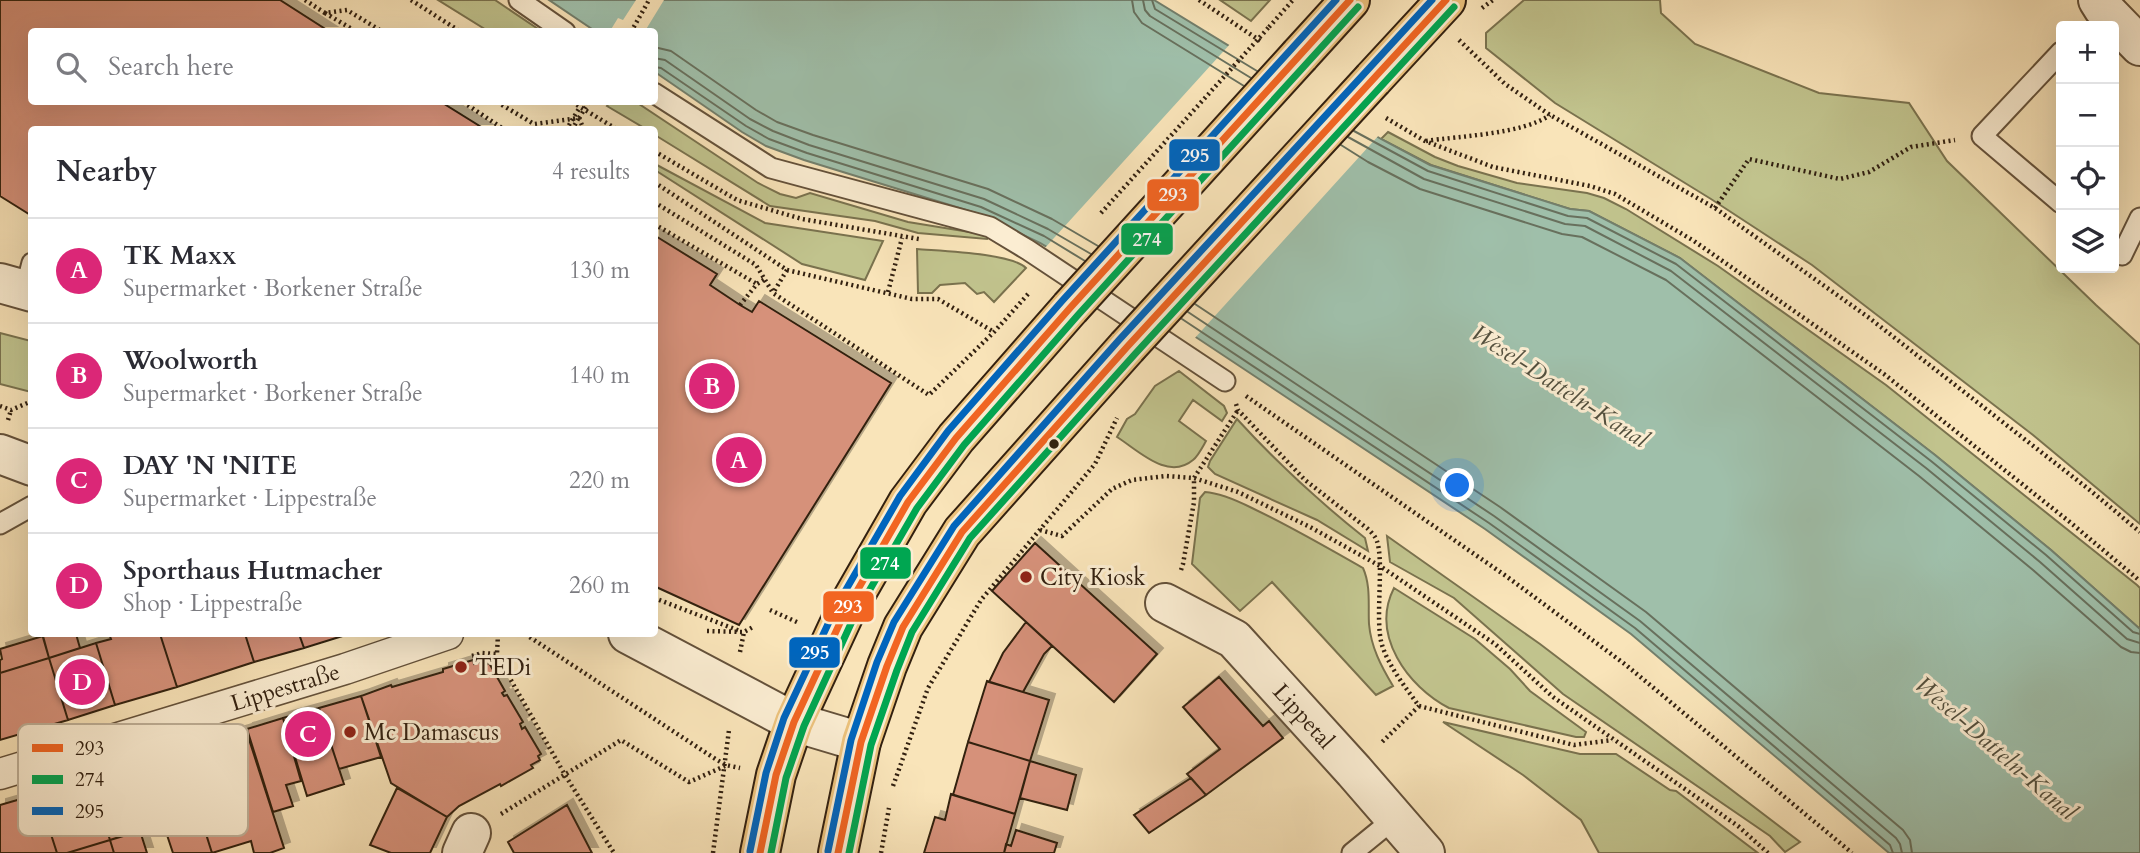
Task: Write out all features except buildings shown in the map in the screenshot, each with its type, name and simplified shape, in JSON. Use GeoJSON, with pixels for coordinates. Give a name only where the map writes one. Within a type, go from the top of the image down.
{"type":"FeatureCollection","features":[{"type":"Feature","properties":{"kind":"main road"},"geometry":{"type":"LineString","coordinates":[[760,853],[776,775],[794,722],[845,612],[908,502],[956,438],[1070,308],[1286,52],[1350,0]]}},
{"type":"Feature","properties":{"kind":"main road"},"geometry":{"type":"LineString","coordinates":[[838,853],[862,742],[887,666],[904,627],[962,531],[1127,347],[1375,96],[1449,17]]}},
{"type":"Feature","properties":{"kind":"street"},"geometry":{"type":"LineString","coordinates":[[2098,9],[2140,46]]}},
{"type":"Feature","properties":{"kind":"street"},"geometry":{"type":"LineString","coordinates":[[0,454],[28,464]]}},
{"type":"Feature","properties":{"kind":"street","name":"Lippetal"},"geometry":{"type":"LineString","coordinates":[[1165,603],[1234,639],[1425,853]]}},
{"type":"Feature","properties":{"kind":"street","name":"Lippestraße"},"geometry":{"type":"LineString","coordinates":[[164,724],[439,637]]}},
{"type":"Feature","properties":{"kind":"street"},"geometry":{"type":"LineString","coordinates":[[634,637],[794,722],[862,742]]}},
{"type":"Feature","properties":{"kind":"street","name":"Lippestraße"},"geometry":{"type":"LineString","coordinates":[[0,774],[18,769]]}},
{"type":"Feature","properties":{"kind":"lane"},"geometry":{"type":"LineString","coordinates":[[519,0],[559,28]]}},
{"type":"Feature","properties":{"kind":"lane"},"geometry":{"type":"LineString","coordinates":[[2056,57],[1982,136],[2056,199]]}},
{"type":"Feature","properties":{"kind":"lane"},"geometry":{"type":"LineString","coordinates":[[658,96],[771,168],[990,227],[1225,381]]}},
{"type":"Feature","properties":{"kind":"lane"},"geometry":{"type":"LineString","coordinates":[[2119,252],[2122,255],[2140,218]]}},
{"type":"Feature","properties":{"kind":"lane"},"geometry":{"type":"LineString","coordinates":[[0,524],[28,508]]}},
{"type":"Feature","properties":{"kind":"lane"},"geometry":{"type":"LineString","coordinates":[[1352,853],[1395,818]]}},
{"type":"Feature","properties":{"kind":"path"},"geometry":{"type":"LineString","coordinates":[[305,0],[350,28]]}},
{"type":"Feature","properties":{"kind":"path"},"geometry":{"type":"LineString","coordinates":[[411,0],[455,28]]}},
{"type":"Feature","properties":{"kind":"path"},"geometry":{"type":"LineString","coordinates":[[633,28],[649,0]]}},
{"type":"Feature","properties":{"kind":"path"},"geometry":{"type":"LineString","coordinates":[[1199,0],[1286,52]]}},
{"type":"Feature","properties":{"kind":"path"},"geometry":{"type":"LineString","coordinates":[[1095,220],[1293,0]]}},
{"type":"Feature","properties":{"kind":"path"},"geometry":{"type":"LineString","coordinates":[[325,13],[347,10],[376,28]]}},
{"type":"Feature","properties":{"kind":"path"},"geometry":{"type":"LineString","coordinates":[[1449,17],[1506,84],[1550,115],[1715,208],[1868,317],[2140,532]]}},
{"type":"Feature","properties":{"kind":"path"},"geometry":{"type":"LineString","coordinates":[[1375,96],[1425,141],[1493,167],[1590,186],[1615,194],[1694,240],[1884,374],[2140,581]]}},
{"type":"Feature","properties":{"kind":"path"},"geometry":{"type":"LineString","coordinates":[[468,105],[499,126]]}},
{"type":"Feature","properties":{"kind":"path"},"geometry":{"type":"LineString","coordinates":[[502,105],[534,124],[579,118]]}},
{"type":"Feature","properties":{"kind":"path"},"geometry":{"type":"LineString","coordinates":[[577,105],[609,126]]}},
{"type":"Feature","properties":{"kind":"path"},"geometry":{"type":"LineString","coordinates":[[574,126],[587,105]]}},
{"type":"Feature","properties":{"kind":"path"},"geometry":{"type":"LineString","coordinates":[[568,126],[580,107]]}},
{"type":"Feature","properties":{"kind":"path"},"geometry":{"type":"LineString","coordinates":[[1425,141],[1521,128],[1538,124],[1550,115]]}},
{"type":"Feature","properties":{"kind":"path"},"geometry":{"type":"LineString","coordinates":[[579,118],[582,126]]}},
{"type":"Feature","properties":{"kind":"path"},"geometry":{"type":"LineString","coordinates":[[1715,208],[1749,159],[1840,179],[1869,172],[1910,147],[1982,136]]}},
{"type":"Feature","properties":{"kind":"path"},"geometry":{"type":"LineString","coordinates":[[658,185],[787,270],[912,299],[938,299],[993,332]]}},
{"type":"Feature","properties":{"kind":"path"},"geometry":{"type":"LineString","coordinates":[[658,204],[756,265],[773,293],[929,395],[1030,291]]}},
{"type":"Feature","properties":{"kind":"path"},"geometry":{"type":"LineString","coordinates":[[658,225],[757,284]]}},
{"type":"Feature","properties":{"kind":"path"},"geometry":{"type":"LineString","coordinates":[[887,292],[902,238]]}},
{"type":"Feature","properties":{"kind":"path"},"geometry":{"type":"LineString","coordinates":[[773,293],[787,270]]}},
{"type":"Feature","properties":{"kind":"path"},"geometry":{"type":"LineString","coordinates":[[740,305],[757,284],[765,279]]}},
{"type":"Feature","properties":{"kind":"path"},"geometry":{"type":"LineString","coordinates":[[1225,381],[1238,410],[1305,480],[1377,538],[1380,566],[1378,614],[1382,646],[1398,676],[1419,706],[1574,745],[1612,740]]}},
{"type":"Feature","properties":{"kind":"path"},"geometry":{"type":"LineString","coordinates":[[1225,381],[1506,576],[1626,665],[1852,853]]}},
{"type":"Feature","properties":{"kind":"path"},"geometry":{"type":"LineString","coordinates":[[0,406],[11,410],[28,401]]}},
{"type":"Feature","properties":{"kind":"path"},"geometry":{"type":"LineString","coordinates":[[1188,540],[1194,502],[1194,478],[1238,410]]}},
{"type":"Feature","properties":{"kind":"path"},"geometry":{"type":"LineString","coordinates":[[890,793],[928,688],[981,600],[1096,464],[1119,414]]}},
{"type":"Feature","properties":{"kind":"path"},"geometry":{"type":"LineString","coordinates":[[1040,530],[1062,536],[1112,489],[1132,480],[1166,476],[1194,478],[1238,492],[1310,527],[1380,566],[1495,644],[1553,697],[1738,826],[1768,853]]}},
{"type":"Feature","properties":{"kind":"path"},"geometry":{"type":"LineString","coordinates":[[658,600],[744,632],[753,626]]}},
{"type":"Feature","properties":{"kind":"path"},"geometry":{"type":"LineString","coordinates":[[498,637],[497,654],[500,661],[565,775],[614,853]]}},
{"type":"Feature","properties":{"kind":"path"},"geometry":{"type":"LineString","coordinates":[[530,637],[726,765]]}},
{"type":"Feature","properties":{"kind":"path"},"geometry":{"type":"LineString","coordinates":[[1354,771],[1419,706]]}},
{"type":"Feature","properties":{"kind":"path"},"geometry":{"type":"LineString","coordinates":[[466,843],[621,740],[689,782],[726,765]]}},
{"type":"Feature","properties":{"kind":"path"},"geometry":{"type":"LineString","coordinates":[[713,853],[726,765]]}},
{"type":"Feature","properties":{"kind":"path"},"geometry":{"type":"LineString","coordinates":[[881,853],[889,805]]}},
{"type":"Feature","properties":{"kind":"green space"},"geometry":{"type":"Polygon","coordinates":[[[438,0],[495,0],[537,28],[483,28],[438,0]]]}},
{"type":"Feature","properties":{"kind":"green space"},"geometry":{"type":"Polygon","coordinates":[[[1220,0],[1270,0],[1251,21],[1220,0]]]}},
{"type":"Feature","properties":{"kind":"green space"},"geometry":{"type":"Polygon","coordinates":[[[1524,0],[1660,0],[1661,13],[1695,44],[1819,93],[1909,103],[1947,161],[2056,266],[2056,273],[2063,273],[2140,345],[2140,524],[2033,435],[1812,265],[1555,103],[1486,48],[1486,33],[1524,0]]]}},
{"type":"Feature","properties":{"kind":"green space"},"geometry":{"type":"Polygon","coordinates":[[[641,105],[758,183],[780,194],[796,198],[810,193],[908,222],[988,235],[987,239],[918,233],[875,221],[770,206],[658,137],[658,126],[641,126],[607,106],[641,105]]]}},
{"type":"Feature","properties":{"kind":"green space"},"geometry":{"type":"Polygon","coordinates":[[[1388,132],[1458,166],[1517,183],[1604,198],[1718,266],[1886,385],[2137,585],[2140,588],[2140,629],[2051,550],[1935,455],[1680,258],[1589,211],[1570,209],[1431,165],[1381,139],[1388,132]]]}},
{"type":"Feature","properties":{"kind":"green space"},"geometry":{"type":"Polygon","coordinates":[[[658,166],[765,223],[883,241],[865,280],[802,264],[658,172],[658,166]]]}},
{"type":"Feature","properties":{"kind":"green space"},"geometry":{"type":"Polygon","coordinates":[[[917,249],[991,256],[1018,263],[1026,268],[994,302],[984,292],[977,294],[965,283],[940,285],[932,293],[918,293],[917,249]]]}},
{"type":"Feature","properties":{"kind":"green space"},"geometry":{"type":"Polygon","coordinates":[[[0,333],[28,340],[28,391],[0,384],[0,333]]]}},
{"type":"Feature","properties":{"kind":"green space"},"geometry":{"type":"Polygon","coordinates":[[[1179,371],[1224,406],[1227,413],[1222,421],[1193,400],[1179,421],[1206,441],[1193,460],[1183,466],[1164,466],[1117,437],[1127,419],[1135,414],[1155,386],[1179,371]]]}},
{"type":"Feature","properties":{"kind":"green space"},"geometry":{"type":"Polygon","coordinates":[[[1237,419],[1299,481],[1365,538],[1368,551],[1317,520],[1215,474],[1208,467],[1237,419]]]}},
{"type":"Feature","properties":{"kind":"green space"},"geometry":{"type":"Polygon","coordinates":[[[1205,492],[1247,505],[1363,568],[1368,589],[1372,641],[1393,686],[1376,695],[1272,582],[1240,611],[1192,564],[1200,498],[1205,492]]]}},
{"type":"Feature","properties":{"kind":"green space"},"geometry":{"type":"Polygon","coordinates":[[[1387,536],[1540,644],[1800,842],[1785,852],[1770,836],[1563,694],[1454,598],[1390,562],[1387,536]]]}},
{"type":"Feature","properties":{"kind":"green space"},"geometry":{"type":"Polygon","coordinates":[[[1394,588],[1475,639],[1510,669],[1530,691],[1586,732],[1584,737],[1449,708],[1434,699],[1407,673],[1390,641],[1388,606],[1394,588]]]}},
{"type":"Feature","properties":{"kind":"green space"},"geometry":{"type":"Polygon","coordinates":[[[1443,722],[1580,754],[1616,754],[1670,790],[1676,791],[1758,853],[1599,853],[1581,820],[1523,775],[1443,722]]]}},
{"type":"Feature","properties":{"kind":"water","name":"Wesel-Datteln-Kanal"},"geometry":{"type":"Polygon","coordinates":[[[549,0],[1154,0],[1381,139],[1430,165],[1570,209],[1589,211],[1680,258],[1935,455],[2051,550],[2140,629],[2140,853],[1889,853],[1631,634],[1485,529],[1164,316],[1040,243],[979,214],[766,146],[658,74],[658,28],[591,28],[549,0]]]}},
{"type":"Feature","properties":{"kind":"pier"},"geometry":{"type":"Polygon","coordinates":[[[636,0],[664,0],[647,28],[612,28],[618,18],[623,20],[636,0]]]}},
{"type":"Feature","properties":{"kind":"pier"},"geometry":{"type":"Polygon","coordinates":[[[1231,43],[1380,134],[1194,339],[1044,249],[1231,43]]]}},
{"type":"Feature","properties":{"kind":"transit line","name":"295"},"geometry":{"type":"LineString","coordinates":[[750,851],[766,773],[784,718],[836,607],[900,496],[948,431],[1062,301],[1336,0]]}},
{"type":"Feature","properties":{"kind":"transit line","name":"293"},"geometry":{"type":"LineString","coordinates":[[760,853],[776,775],[794,722],[845,612],[908,502],[956,438],[1070,308],[1350,0]]}},
{"type":"Feature","properties":{"kind":"transit line","name":"295"},"geometry":{"type":"LineString","coordinates":[[828,851],[851,740],[877,662],[894,622],[954,526],[1119,340],[1432,0]]}},
{"type":"Feature","properties":{"kind":"transit line","name":"293"},"geometry":{"type":"LineString","coordinates":[[838,853],[861,742],[887,666],[903,627],[962,532],[1127,347],[1446,0]]}},
{"type":"Feature","properties":{"kind":"transit line","name":"274"},"geometry":{"type":"LineString","coordinates":[[771,853],[786,778],[804,726],[854,617],[917,508],[964,445],[1078,315],[1358,7]]}},
{"type":"Feature","properties":{"kind":"transit line","name":"274"},"geometry":{"type":"LineString","coordinates":[[849,853],[871,745],[897,670],[912,632],[970,538],[1454,7]]}},
{"type":"Feature","properties":{"kind":"place","name":"Woolworth"},"geometry":{"type":"Point","coordinates":[712,386]}},
{"type":"Feature","properties":{"kind":"place","name":"TK Maxx"},"geometry":{"type":"Point","coordinates":[739,460]}},
{"type":"Feature","properties":{"kind":"place","name":"City Kiosk"},"geometry":{"type":"Point","coordinates":[1026,577]}},
{"type":"Feature","properties":{"kind":"place","name":"TEDi"},"geometry":{"type":"Point","coordinates":[461,667]}},
{"type":"Feature","properties":{"kind":"place","name":"Sporthaus Hutmacher"},"geometry":{"type":"Point","coordinates":[82,682]}},
{"type":"Feature","properties":{"kind":"place","name":"Mc Damascus"},"geometry":{"type":"Point","coordinates":[350,732]}},
{"type":"Feature","properties":{"kind":"place","name":"DAY 'N 'NITE"},"geometry":{"type":"Point","coordinates":[308,734]}}]}
